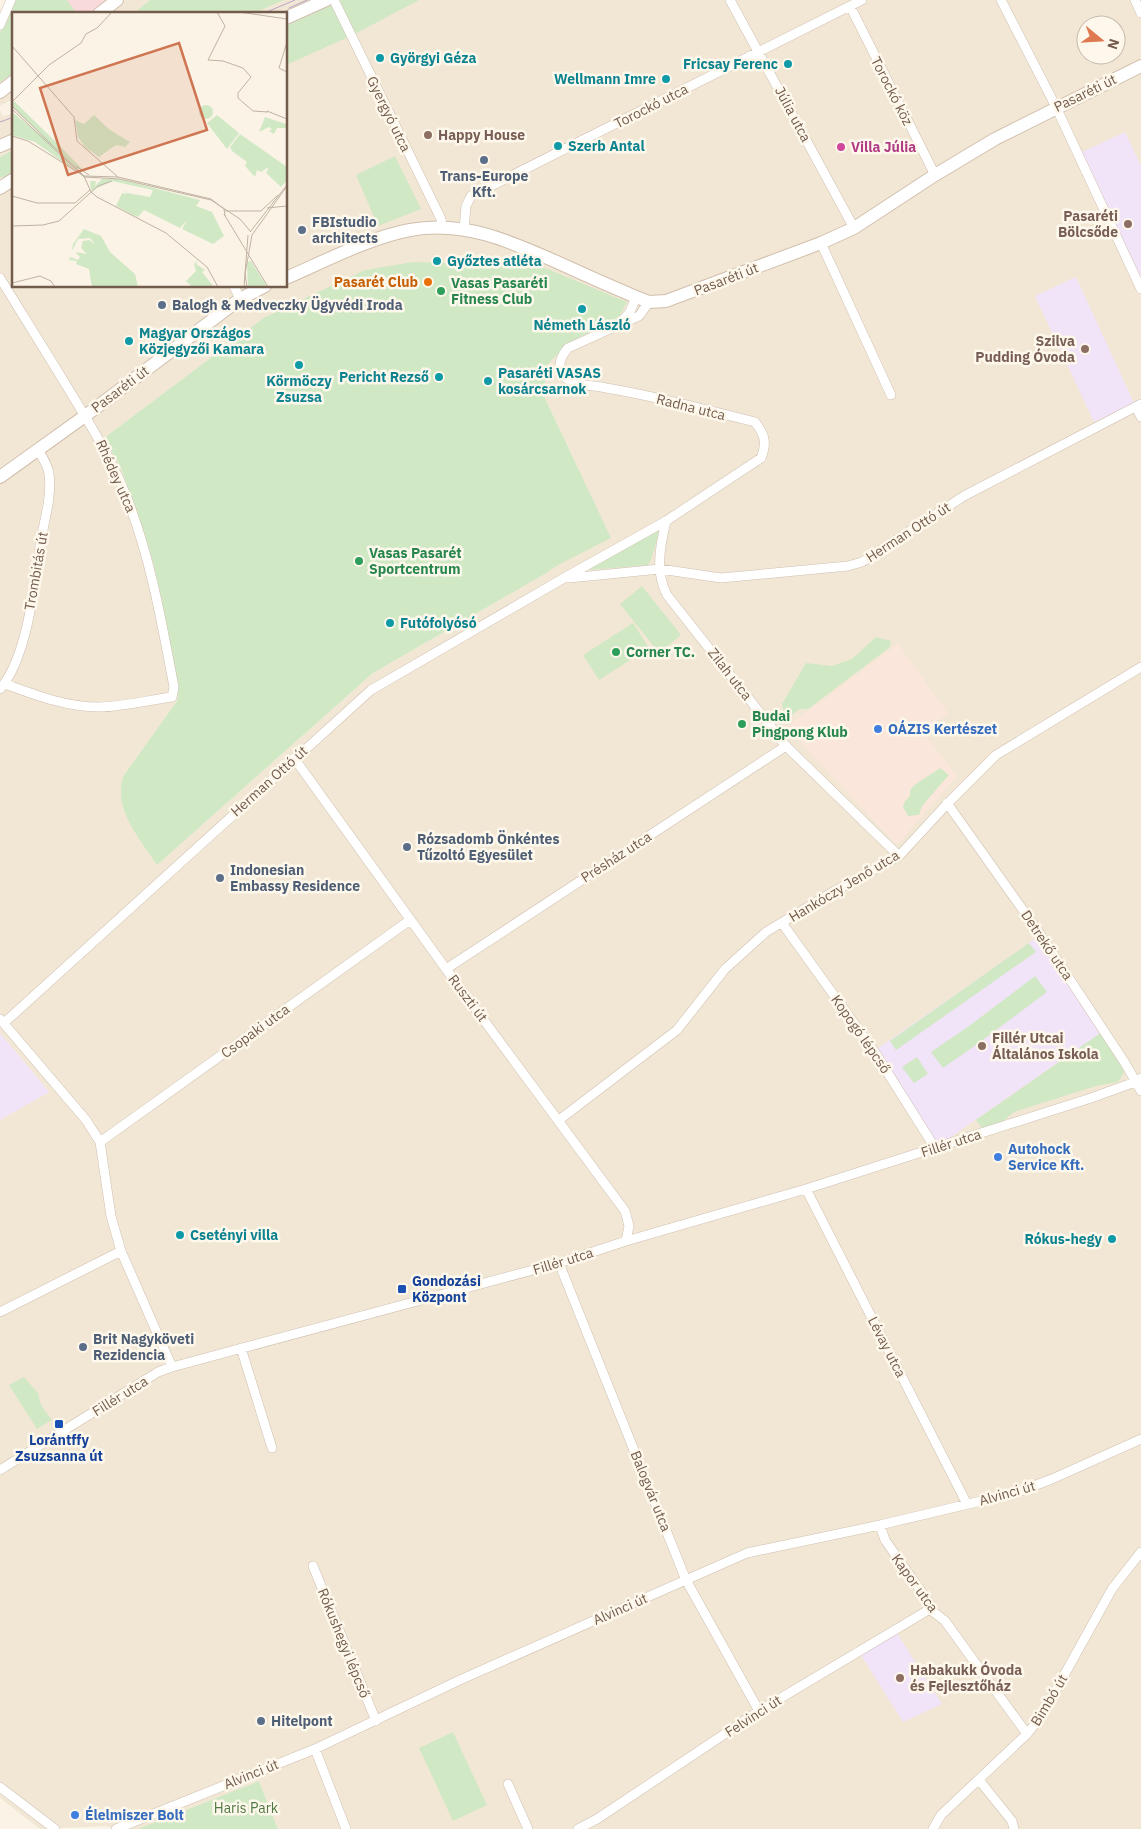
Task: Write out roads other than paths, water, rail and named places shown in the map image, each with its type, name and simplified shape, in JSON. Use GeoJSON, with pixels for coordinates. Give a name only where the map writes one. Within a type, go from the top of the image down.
{"type":"FeatureCollection","features":[{"type":"Feature","properties":{"kind":"street"},"geometry":{"type":"LineString","coordinates":[[0,25],[11,0]]}},
{"type":"Feature","properties":{"kind":"street"},"geometry":{"type":"LineString","coordinates":[[102,12],[118,0]]}},
{"type":"Feature","properties":{"kind":"street"},"geometry":{"type":"LineString","coordinates":[[288,17],[326,0]]}},
{"type":"Feature","properties":{"kind":"street","name":"Gyergyó utca"},"geometry":{"type":"LineString","coordinates":[[334,0],[441,219],[442,227]]}},
{"type":"Feature","properties":{"kind":"street","name":"Júlia utca"},"geometry":{"type":"LineString","coordinates":[[730,0],[760,52],[854,228]]}},
{"type":"Feature","properties":{"kind":"street","name":"Torockó utca"},"geometry":{"type":"LineString","coordinates":[[464,229],[466,206],[471,196],[862,0]]}},
{"type":"Feature","properties":{"kind":"street"},"geometry":{"type":"LineString","coordinates":[[1001,0],[1056,107],[1141,289]]}},
{"type":"Feature","properties":{"kind":"street"},"geometry":{"type":"LineString","coordinates":[[1135,0],[1141,13]]}},
{"type":"Feature","properties":{"kind":"street","name":"Torockó köz"},"geometry":{"type":"LineString","coordinates":[[850,6],[935,175]]}},
{"type":"Feature","properties":{"kind":"street","name":"Pasaréti út"},"geometry":{"type":"LineString","coordinates":[[288,277],[396,233],[422,228],[442,227],[484,233],[649,302],[666,302],[821,243],[854,228],[935,175],[996,139],[1056,107],[1141,66]]}},
{"type":"Feature","properties":{"kind":"street"},"geometry":{"type":"LineString","coordinates":[[0,92],[12,83]]}},
{"type":"Feature","properties":{"kind":"street"},"geometry":{"type":"LineString","coordinates":[[0,146],[12,141]]}},
{"type":"Feature","properties":{"kind":"street"},"geometry":{"type":"LineString","coordinates":[[821,243],[891,394]]}},
{"type":"Feature","properties":{"kind":"street","name":"Rhédey utca"},"geometry":{"type":"LineString","coordinates":[[0,278],[85,416],[116,471],[149,561],[174,687],[172,697],[100,707],[70,704],[2,687]]}},
{"type":"Feature","properties":{"kind":"street"},"geometry":{"type":"LineString","coordinates":[[235,288],[240,299]]}},
{"type":"Feature","properties":{"kind":"street","name":"Pasaréti út"},"geometry":{"type":"LineString","coordinates":[[0,477],[85,416],[240,299],[262,288]]}},
{"type":"Feature","properties":{"kind":"street","name":"Radna utca"},"geometry":{"type":"LineString","coordinates":[[619,324],[630,312],[636,297]]}},
{"type":"Feature","properties":{"kind":"street","name":"Radna utca"},"geometry":{"type":"LineString","coordinates":[[620,546],[666,521],[761,458],[766,440],[755,422],[623,390],[571,382],[563,375],[560,367],[562,355],[568,348],[639,316],[649,302]]}},
{"type":"Feature","properties":{"kind":"street"},"geometry":{"type":"LineString","coordinates":[[1139,405],[1141,418]]}},
{"type":"Feature","properties":{"kind":"street","name":"Herman Ottó út"},"geometry":{"type":"LineString","coordinates":[[564,578],[660,569],[721,578],[848,566],[862,562],[964,496],[1139,405]]}},
{"type":"Feature","properties":{"kind":"street","name":"Trombitás út"},"geometry":{"type":"LineString","coordinates":[[2,687],[14,664],[32,602],[49,496],[48,465],[38,450]]}},
{"type":"Feature","properties":{"kind":"street"},"geometry":{"type":"LineString","coordinates":[[660,569],[660,545],[666,521]]}},
{"type":"Feature","properties":{"kind":"street","name":"Herman Ottó út"},"geometry":{"type":"LineString","coordinates":[[2,1021],[370,690],[620,546]]}},
{"type":"Feature","properties":{"kind":"street","name":"Zilah utca"},"geometry":{"type":"LineString","coordinates":[[660,569],[660,579],[667,595],[786,746],[898,856]]}},
{"type":"Feature","properties":{"kind":"street","name":"Hankóczy Jenő utca"},"geometry":{"type":"LineString","coordinates":[[559,1120],[677,1030],[725,969],[766,932],[898,856],[996,755],[1141,667]]}},
{"type":"Feature","properties":{"kind":"street","name":"Présház utca"},"geometry":{"type":"LineString","coordinates":[[446,969],[786,746]]}},
{"type":"Feature","properties":{"kind":"street","name":"Ruszti út"},"geometry":{"type":"LineString","coordinates":[[294,758],[410,920],[625,1212],[629,1226],[626,1241]]}},
{"type":"Feature","properties":{"kind":"street","name":"Detrekő utca"},"geometry":{"type":"LineString","coordinates":[[947,804],[1040,934],[1138,1080],[1141,1091]]}},
{"type":"Feature","properties":{"kind":"street","name":"Csopaki utca"},"geometry":{"type":"LineString","coordinates":[[100,1142],[410,920]]}},
{"type":"Feature","properties":{"kind":"street","name":"Kopogó lépcső"},"geometry":{"type":"LineString","coordinates":[[782,923],[874,1051],[935,1148]]}},
{"type":"Feature","properties":{"kind":"street"},"geometry":{"type":"LineString","coordinates":[[2,1021],[81,1114],[100,1142],[111,1216],[121,1251],[172,1367]]}},
{"type":"Feature","properties":{"kind":"street","name":"Fillér utca"},"geometry":{"type":"LineString","coordinates":[[0,1470],[158,1372],[172,1367],[559,1263],[626,1241],[806,1190],[1091,1098],[1138,1080]]}},
{"type":"Feature","properties":{"kind":"street","name":"Lévay utca"},"geometry":{"type":"LineString","coordinates":[[806,1190],[967,1504]]}},
{"type":"Feature","properties":{"kind":"street"},"geometry":{"type":"LineString","coordinates":[[0,1312],[121,1251]]}},
{"type":"Feature","properties":{"kind":"street","name":"Balogvár utca"},"geometry":{"type":"LineString","coordinates":[[559,1263],[686,1580],[759,1711]]}},
{"type":"Feature","properties":{"kind":"street"},"geometry":{"type":"LineString","coordinates":[[241,1348],[272,1448]]}},
{"type":"Feature","properties":{"kind":"street","name":"Alvinci út"},"geometry":{"type":"LineString","coordinates":[[116,1829],[315,1749],[462,1679],[747,1553],[880,1525],[1015,1493],[1043,1483],[1141,1439]]}},
{"type":"Feature","properties":{"kind":"street","name":"Kapor utca"},"geometry":{"type":"LineString","coordinates":[[880,1525],[885,1540],[930,1604],[930,1609],[945,1621],[1027,1734]]}},
{"type":"Feature","properties":{"kind":"street","name":"Bimbó út"},"geometry":{"type":"LineString","coordinates":[[932,1829],[941,1815],[1027,1734],[1042,1716],[1112,1589],[1141,1552]]}},
{"type":"Feature","properties":{"kind":"street","name":"Rókushegyi lépcső"},"geometry":{"type":"LineString","coordinates":[[313,1566],[376,1721]]}},
{"type":"Feature","properties":{"kind":"street","name":"Felvinci út"},"geometry":{"type":"LineString","coordinates":[[578,1829],[597,1820],[759,1711],[930,1609]]}},
{"type":"Feature","properties":{"kind":"street"},"geometry":{"type":"LineString","coordinates":[[315,1749],[346,1829]]}},
{"type":"Feature","properties":{"kind":"street"},"geometry":{"type":"LineString","coordinates":[[979,1780],[1012,1821],[1014,1829]]}},
{"type":"Feature","properties":{"kind":"street"},"geometry":{"type":"LineString","coordinates":[[508,1784],[528,1829]]}},
{"type":"Feature","properties":{"kind":"street"},"geometry":{"type":"LineString","coordinates":[[0,1787],[55,1829]]}},
{"type":"Feature","properties":{"kind":"tram line"},"geometry":{"type":"LineString","coordinates":[[267,12],[295,0]]}},
{"type":"Feature","properties":{"kind":"tram line"},"geometry":{"type":"LineString","coordinates":[[289,8],[307,0]]}},
{"type":"Feature","properties":{"kind":"tram line"},"geometry":{"type":"LineString","coordinates":[[0,122],[12,118]]}},
{"type":"Feature","properties":{"kind":"place","name":"Györgyi Géza"},"geometry":{"type":"Point","coordinates":[380,58]}},
{"type":"Feature","properties":{"kind":"place","name":"Fricsay Ferenc"},"geometry":{"type":"Point","coordinates":[788,64]}},
{"type":"Feature","properties":{"kind":"place","name":"Wellmann Imre"},"geometry":{"type":"Point","coordinates":[666,79]}},
{"type":"Feature","properties":{"kind":"place","name":"Happy House"},"geometry":{"type":"Point","coordinates":[428,135]}},
{"type":"Feature","properties":{"kind":"place","name":"Szerb Antal"},"geometry":{"type":"Point","coordinates":[558,146]}},
{"type":"Feature","properties":{"kind":"place","name":"Villa Júlia"},"geometry":{"type":"Point","coordinates":[841,147]}},
{"type":"Feature","properties":{"kind":"place","name":"Trans-Europe Kft."},"geometry":{"type":"Point","coordinates":[484,160]}},
{"type":"Feature","properties":{"kind":"place","name":"Pasaréti Bölcsőde"},"geometry":{"type":"Point","coordinates":[1128,224]}},
{"type":"Feature","properties":{"kind":"place","name":"FBIstudio architects"},"geometry":{"type":"Point","coordinates":[302,230]}},
{"type":"Feature","properties":{"kind":"place","name":"Győztes atléta"},"geometry":{"type":"Point","coordinates":[437,261]}},
{"type":"Feature","properties":{"kind":"place","name":"Pasarét Club"},"geometry":{"type":"Point","coordinates":[428,282]}},
{"type":"Feature","properties":{"kind":"place","name":"Vasas Pasaréti Fitness Club"},"geometry":{"type":"Point","coordinates":[441,291]}},
{"type":"Feature","properties":{"kind":"place","name":"Balogh & Medveczky Ügyvédi Iroda"},"geometry":{"type":"Point","coordinates":[162,305]}},
{"type":"Feature","properties":{"kind":"place","name":"Németh László"},"geometry":{"type":"Point","coordinates":[582,309]}},
{"type":"Feature","properties":{"kind":"place","name":"Magyar Országos Közjegyzői Kamara"},"geometry":{"type":"Point","coordinates":[129,341]}},
{"type":"Feature","properties":{"kind":"place","name":"Szilva Pudding Óvoda"},"geometry":{"type":"Point","coordinates":[1085,349]}},
{"type":"Feature","properties":{"kind":"place","name":"Körmöczy Zsuzsa"},"geometry":{"type":"Point","coordinates":[299,365]}},
{"type":"Feature","properties":{"kind":"place","name":"Pericht Rezső"},"geometry":{"type":"Point","coordinates":[439,377]}},
{"type":"Feature","properties":{"kind":"place","name":"Pasaréti VASAS kosárcsarnok"},"geometry":{"type":"Point","coordinates":[488,381]}},
{"type":"Feature","properties":{"kind":"place","name":"Vasas Pasarét Sportcentrum"},"geometry":{"type":"Point","coordinates":[359,561]}},
{"type":"Feature","properties":{"kind":"place","name":"Futófolyósó"},"geometry":{"type":"Point","coordinates":[390,623]}},
{"type":"Feature","properties":{"kind":"place","name":"Corner TC."},"geometry":{"type":"Point","coordinates":[616,652]}},
{"type":"Feature","properties":{"kind":"place","name":"Budai Pingpong Klub"},"geometry":{"type":"Point","coordinates":[742,724]}},
{"type":"Feature","properties":{"kind":"place","name":"OÁZIS Kertészet"},"geometry":{"type":"Point","coordinates":[878,729]}},
{"type":"Feature","properties":{"kind":"place","name":"Rózsadomb Önkéntes Tűzoltó Egyesület"},"geometry":{"type":"Point","coordinates":[407,847]}},
{"type":"Feature","properties":{"kind":"place","name":"Indonesian Embassy Residence"},"geometry":{"type":"Point","coordinates":[220,878]}},
{"type":"Feature","properties":{"kind":"place","name":"Fillér Utcai Általános Iskola"},"geometry":{"type":"Point","coordinates":[982,1046]}},
{"type":"Feature","properties":{"kind":"place","name":"Autohock Service Kft."},"geometry":{"type":"Point","coordinates":[998,1157]}},
{"type":"Feature","properties":{"kind":"place","name":"Csetényi villa"},"geometry":{"type":"Point","coordinates":[180,1235]}},
{"type":"Feature","properties":{"kind":"place","name":"Rókus-hegy"},"geometry":{"type":"Point","coordinates":[1112,1239]}},
{"type":"Feature","properties":{"kind":"place","name":"Gondozási Központ"},"geometry":{"type":"Point","coordinates":[402,1289]}},
{"type":"Feature","properties":{"kind":"place","name":"Brit Nagyköveti Rezidencia"},"geometry":{"type":"Point","coordinates":[83,1347]}},
{"type":"Feature","properties":{"kind":"place","name":"Lorántffy Zsuzsanna út"},"geometry":{"type":"Point","coordinates":[59,1424]}},
{"type":"Feature","properties":{"kind":"place","name":"Habakukk Óvoda és Fejlesztőház"},"geometry":{"type":"Point","coordinates":[900,1678]}},
{"type":"Feature","properties":{"kind":"place","name":"Hitelpont"},"geometry":{"type":"Point","coordinates":[261,1721]}},
{"type":"Feature","properties":{"kind":"place","name":"Élelmiszer Bolt"},"geometry":{"type":"Point","coordinates":[75,1815]}},
{"type":"Feature","properties":{"kind":"park label","name":"Haris Park"},"geometry":{"type":"Point","coordinates":[246,1808]}}]}
